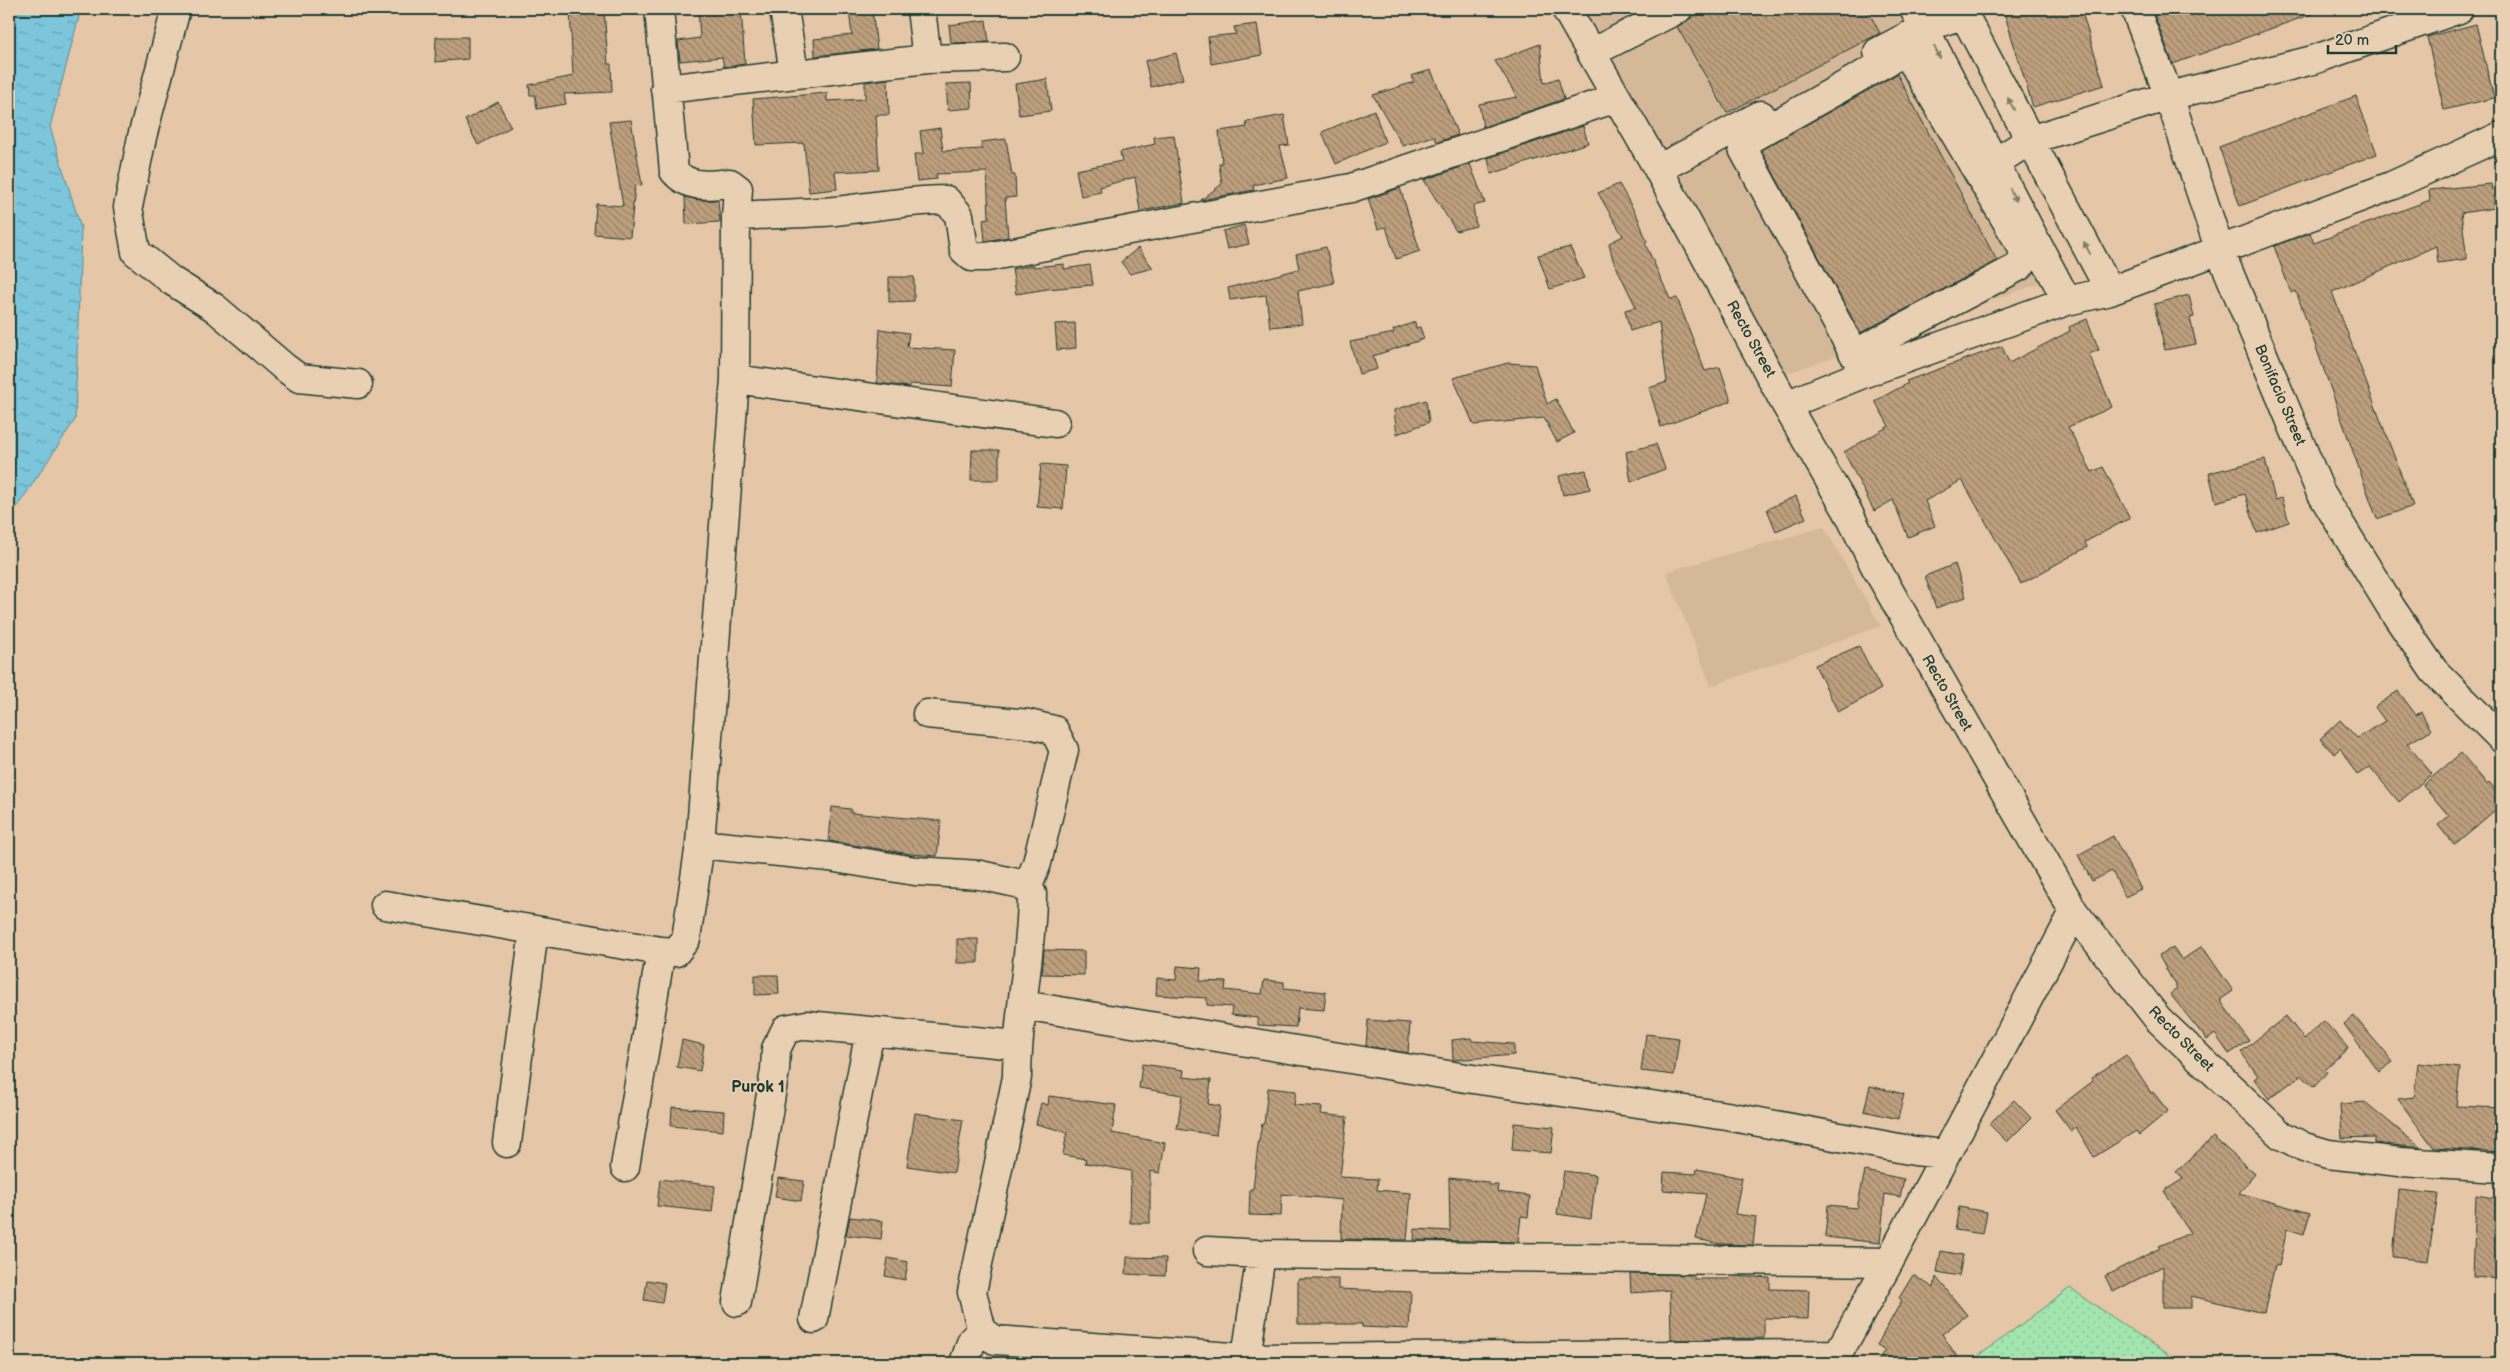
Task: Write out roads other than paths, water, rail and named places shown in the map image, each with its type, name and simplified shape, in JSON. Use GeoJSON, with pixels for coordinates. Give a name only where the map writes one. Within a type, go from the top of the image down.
{"type":"FeatureCollection","features":[{"type":"Feature","properties":{"kind":"street"},"geometry":{"type":"LineString","coordinates":[[176,9],[142,137],[128,207],[136,252],[172,281],[215,308],[284,368],[299,378],[358,384]]}},
{"type":"Feature","properties":{"kind":"street"},"geometry":{"type":"LineString","coordinates":[[385,905],[661,951],[676,952],[686,939],[700,844],[735,379],[736,217],[738,189],[730,183],[705,186],[693,184],[681,179],[674,171],[659,9]]}},
{"type":"Feature","properties":{"kind":"street"},"geometry":{"type":"LineString","coordinates":[[784,9],[794,73]]}},
{"type":"Feature","properties":{"kind":"street"},"geometry":{"type":"LineString","coordinates":[[921,9],[927,59]]}},
{"type":"Feature","properties":{"kind":"street","name":"Recto Street"},"geometry":{"type":"LineString","coordinates":[[1566,9],[1658,169],[1786,405],[1848,512],[1875,566],[2074,912],[2158,1019],[2281,1135],[2304,1147],[2328,1154],[2400,1162],[2501,1168]]}},
{"type":"Feature","properties":{"kind":"street"},"geometry":{"type":"LineString","coordinates":[[1590,53],[1678,9]]}},
{"type":"Feature","properties":{"kind":"street","name":"Bonifacio Street"},"geometry":{"type":"LineString","coordinates":[[2135,9],[2169,96],[2220,251],[2320,491],[2392,609],[2434,670],[2500,734]]}},
{"type":"Feature","properties":{"kind":"street"},"geometry":{"type":"LineString","coordinates":[[1996,162],[2030,140],[2169,96],[2313,60],[2459,9]]}},
{"type":"Feature","properties":{"kind":"street"},"geometry":{"type":"LineString","coordinates":[[1658,169],[1919,18],[1963,11],[2110,291]]}},
{"type":"Feature","properties":{"kind":"street"},"geometry":{"type":"LineString","coordinates":[[1919,18],[2067,301]]}},
{"type":"Feature","properties":{"kind":"street"},"geometry":{"type":"LineString","coordinates":[[1786,405],[1859,364],[2020,266],[2024,258],[2022,247],[1910,58],[1904,52],[1746,140],[1743,149],[1859,364]]}},
{"type":"Feature","properties":{"kind":"street"},"geometry":{"type":"LineString","coordinates":[[665,89],[927,59],[1004,57]]}},
{"type":"Feature","properties":{"kind":"street"},"geometry":{"type":"LineString","coordinates":[[736,217],[880,207],[920,200],[946,200],[959,215],[964,250],[972,257],[987,257],[1351,188],[1616,98]]}},
{"type":"Feature","properties":{"kind":"street"},"geometry":{"type":"LineString","coordinates":[[1859,364],[2067,301],[2110,291],[2391,186],[2501,136]]}},
{"type":"Feature","properties":{"kind":"street"},"geometry":{"type":"LineString","coordinates":[[735,379],[1055,423]]}},
{"type":"Feature","properties":{"kind":"street"},"geometry":{"type":"LineString","coordinates":[[927,714],[1029,724],[1054,730],[1064,750],[1037,863],[1027,889]]}},
{"type":"Feature","properties":{"kind":"street"},"geometry":{"type":"LineString","coordinates":[[700,844],[829,857],[915,871],[980,876],[1021,884],[1027,889],[1032,894],[1032,931],[1017,1045],[1017,1077],[972,1292],[982,1330],[995,1340],[1246,1358],[1835,1359],[1889,1262],[2074,912]]}},
{"type":"Feature","properties":{"kind":"street"},"geometry":{"type":"LineString","coordinates":[[507,1143],[534,930]]}},
{"type":"Feature","properties":{"kind":"street"},"geometry":{"type":"LineString","coordinates":[[625,1167],[661,951]]}},
{"type":"Feature","properties":{"kind":"street"},"geometry":{"type":"LineString","coordinates":[[1023,1005],[1466,1078],[1727,1116],[1915,1151],[1945,1154]]}},
{"type":"Feature","properties":{"kind":"street"},"geometry":{"type":"LineString","coordinates":[[737,1302],[775,1070],[776,1049],[786,1029],[807,1025],[1017,1045]]}},
{"type":"Feature","properties":{"kind":"street"},"geometry":{"type":"LineString","coordinates":[[814,1319],[870,1031]]}},
{"type":"Feature","properties":{"kind":"street"},"geometry":{"type":"LineString","coordinates":[[1207,1251],[1262,1254],[1889,1262]]}},
{"type":"Feature","properties":{"kind":"street"},"geometry":{"type":"LineString","coordinates":[[1246,1358],[1262,1254]]}},
{"type":"Feature","properties":{"kind":"street"},"geometry":{"type":"LineString","coordinates":[[964,1363],[972,1340],[982,1330]]}},
{"type":"Feature","properties":{"kind":"water"},"geometry":{"type":"Polygon","coordinates":[[[9,9],[81,9],[50,127],[81,228],[75,420],[9,519],[9,9]]]}},
{"type":"Feature","properties":{"kind":"district","name":"Purok 1"},"geometry":{"type":"Point","coordinates":[758,1087]}}]}
